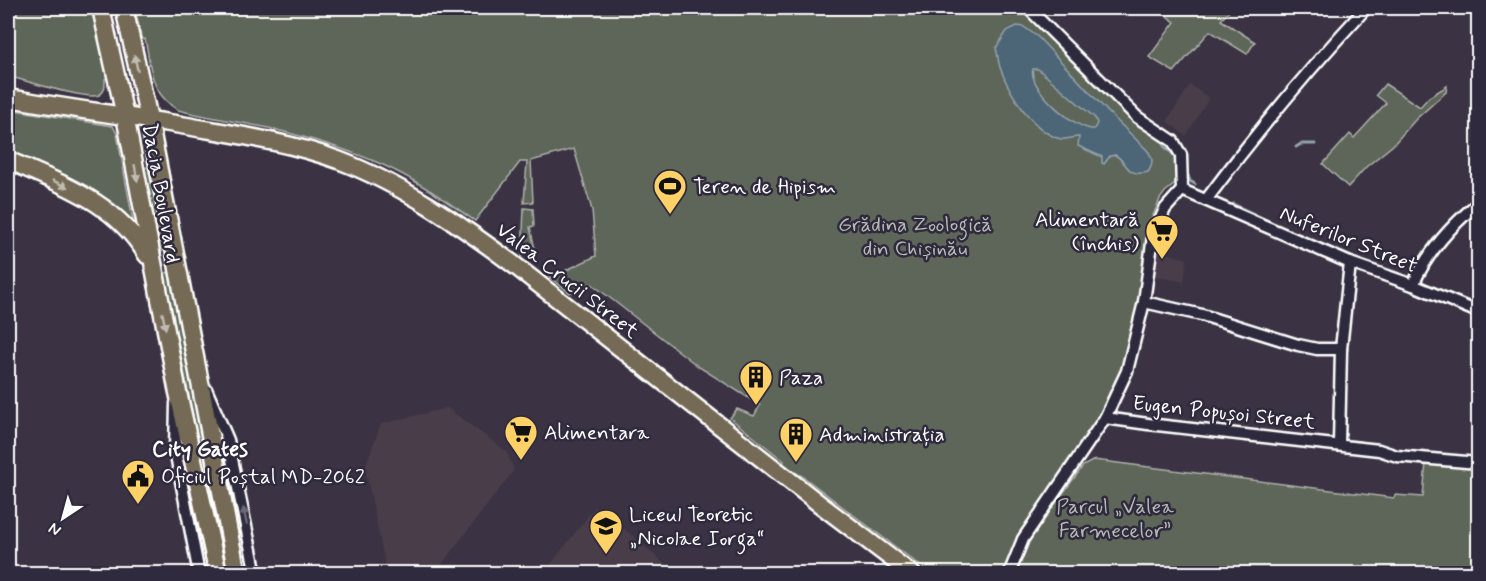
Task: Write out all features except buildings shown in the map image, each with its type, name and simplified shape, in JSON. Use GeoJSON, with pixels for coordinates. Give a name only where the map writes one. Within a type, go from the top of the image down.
{"type":"FeatureCollection","features":[{"type":"Feature","properties":{"kind":"main road","name":"Dacia Boulevard"},"geometry":{"type":"LineString","coordinates":[[101,8],[125,116],[177,388],[218,573]]}},
{"type":"Feature","properties":{"kind":"main road","name":"Dacia Boulevard"},"geometry":{"type":"LineString","coordinates":[[124,8],[149,119],[237,573]]}},
{"type":"Feature","properties":{"kind":"main road","name":"Valea Crucii Street"},"geometry":{"type":"LineString","coordinates":[[8,98],[149,119],[291,145],[338,160],[405,191],[482,240],[821,505],[912,573]]}},
{"type":"Feature","properties":{"kind":"main road"},"geometry":{"type":"LineString","coordinates":[[8,159],[107,209],[131,231],[152,263],[176,261]]}},
{"type":"Feature","properties":{"kind":"street"},"geometry":{"type":"LineString","coordinates":[[1009,573],[1023,539],[1105,418],[1127,370],[1144,302],[1153,236],[1165,209],[1182,190],[1181,155],[1173,141],[1137,117],[1028,8]]}},
{"type":"Feature","properties":{"kind":"street"},"geometry":{"type":"LineString","coordinates":[[1206,200],[1259,130],[1366,8]]}},
{"type":"Feature","properties":{"kind":"street","name":"Nuferilor Street"},"geometry":{"type":"LineString","coordinates":[[1182,190],[1350,263],[1413,285],[1479,312]]}},
{"type":"Feature","properties":{"kind":"street"},"geometry":{"type":"LineString","coordinates":[[1413,285],[1419,271],[1448,231],[1479,203]]}},
{"type":"Feature","properties":{"kind":"street"},"geometry":{"type":"LineString","coordinates":[[1339,445],[1341,349],[1350,263]]}},
{"type":"Feature","properties":{"kind":"street"},"geometry":{"type":"LineString","coordinates":[[1144,302],[1202,315],[1298,345],[1317,349],[1341,349]]}},
{"type":"Feature","properties":{"kind":"street","name":"Dacia Boulevard"},"geometry":{"type":"LineString","coordinates":[[200,376],[220,417],[228,440],[256,573]]}},
{"type":"Feature","properties":{"kind":"street","name":"Dacia Boulevard"},"geometry":{"type":"LineString","coordinates":[[177,388],[174,422],[175,450],[199,573]]}},
{"type":"Feature","properties":{"kind":"street","name":"Eugen Popușoi Street"},"geometry":{"type":"LineString","coordinates":[[1105,418],[1379,450],[1397,456],[1479,463]]}},
{"type":"Feature","properties":{"kind":"shaded area"},"geometry":{"type":"Polygon","coordinates":[[[1190,85],[1209,98],[1186,136],[1167,121],[1190,85]]]}},
{"type":"Feature","properties":{"kind":"shaded area"},"geometry":{"type":"Polygon","coordinates":[[[1159,251],[1187,259],[1184,282],[1154,276],[1159,251]]]}},
{"type":"Feature","properties":{"kind":"shaded area"},"geometry":{"type":"Polygon","coordinates":[[[447,408],[506,451],[514,470],[435,573],[387,573],[365,467],[381,424],[447,408]]]}},
{"type":"Feature","properties":{"kind":"shaded area","name":"Liceul Teoretic „Nicolae Iorga“"},"geometry":{"type":"Polygon","coordinates":[[[595,507],[634,537],[675,573],[544,573],[595,507]]]}},
{"type":"Feature","properties":{"kind":"green space"},"geometry":{"type":"Polygon","coordinates":[[[20,8],[94,9],[109,77],[105,79],[103,92],[93,96],[83,95],[8,76],[8,25],[20,8]]]}},
{"type":"Feature","properties":{"kind":"green space","name":"Grădina Zoologică din Chișinău"},"geometry":{"type":"Polygon","coordinates":[[[135,8],[1024,8],[1165,138],[1177,154],[1179,178],[1160,199],[1147,230],[1138,316],[1128,355],[1105,407],[1014,544],[1005,573],[930,573],[802,476],[782,466],[784,461],[730,418],[737,409],[754,416],[760,405],[699,367],[592,284],[570,293],[548,276],[552,273],[554,276],[596,256],[592,210],[574,149],[531,161],[533,202],[524,203],[527,162],[520,162],[475,221],[406,176],[355,153],[273,129],[178,110],[162,96],[153,79],[145,39],[142,40],[135,8]]]}},
{"type":"Feature","properties":{"kind":"green space"},"geometry":{"type":"Polygon","coordinates":[[[1155,8],[1232,8],[1221,20],[1255,42],[1247,54],[1210,31],[1174,72],[1149,57],[1175,22],[1155,8]]]}},
{"type":"Feature","properties":{"kind":"green space"},"geometry":{"type":"Polygon","coordinates":[[[1385,84],[1420,107],[1429,97],[1447,86],[1446,92],[1416,119],[1393,145],[1366,167],[1348,187],[1323,164],[1350,134],[1354,138],[1386,103],[1376,95],[1385,84]]]}},
{"type":"Feature","properties":{"kind":"green space"},"geometry":{"type":"Polygon","coordinates":[[[8,109],[113,126],[117,134],[134,226],[8,154],[8,109]]]}},
{"type":"Feature","properties":{"kind":"green space"},"geometry":{"type":"Polygon","coordinates":[[[148,167],[164,249],[162,252],[159,250],[143,168],[148,167]]]}},
{"type":"Feature","properties":{"kind":"green space"},"geometry":{"type":"Polygon","coordinates":[[[524,208],[533,209],[534,226],[530,227],[535,249],[522,256],[524,208]]]}},
{"type":"Feature","properties":{"kind":"green space"},"geometry":{"type":"Polygon","coordinates":[[[168,272],[225,543],[219,544],[165,277],[168,272]]]}},
{"type":"Feature","properties":{"kind":"green space"},"geometry":{"type":"Polygon","coordinates":[[[218,426],[228,456],[245,539],[239,540],[216,430],[218,426]]]}},
{"type":"Feature","properties":{"kind":"green space","name":"Parcul „Valea Farmecelor”"},"geometry":{"type":"Polygon","coordinates":[[[1094,460],[1394,498],[1395,495],[1423,497],[1426,462],[1478,467],[1478,573],[1015,574],[1024,546],[1083,466],[1094,460]]]}},
{"type":"Feature","properties":{"kind":"water"},"geometry":{"type":"Polygon","coordinates":[[[1017,26],[1024,27],[1038,37],[1147,150],[1152,161],[1148,172],[1131,171],[1115,155],[1110,156],[1104,164],[1102,157],[1078,146],[1079,137],[1061,139],[1051,135],[1033,121],[1017,101],[1000,67],[996,48],[1007,31],[1017,26]],[[1033,69],[1033,77],[1045,97],[1066,116],[1086,128],[1094,129],[1097,123],[1095,118],[1038,69],[1033,69]]]}},
{"type":"Feature","properties":{"kind":"waterway"},"geometry":{"type":"LineString","coordinates":[[1296,147],[1301,144],[1315,144]]}},
{"type":"Feature","properties":{"kind":"waterway"},"geometry":{"type":"LineString","coordinates":[[1164,146],[1177,161]]}},
{"type":"Feature","properties":{"kind":"waterway"},"geometry":{"type":"LineString","coordinates":[[1186,170],[1190,181],[1195,184]]}},
{"type":"Feature","properties":{"kind":"waterway"},"geometry":{"type":"LineString","coordinates":[[1233,204],[1271,222]]}},
{"type":"Feature","properties":{"kind":"waterway"},"geometry":{"type":"LineString","coordinates":[[1281,227],[1308,239]]}},
{"type":"Feature","properties":{"kind":"waterway"},"geometry":{"type":"LineString","coordinates":[[1359,261],[1368,264]]}},
{"type":"Feature","properties":{"kind":"waterway"},"geometry":{"type":"LineString","coordinates":[[1383,268],[1408,277]]}},
{"type":"Feature","properties":{"kind":"place","name":"Teren de Hipism"},"geometry":{"type":"Point","coordinates":[670,215]}},
{"type":"Feature","properties":{"kind":"place","name":"Alimentară (închis)"},"geometry":{"type":"Point","coordinates":[1162,260]}},
{"type":"Feature","properties":{"kind":"place","name":"Paza"},"geometry":{"type":"Point","coordinates":[756,406]}},
{"type":"Feature","properties":{"kind":"place","name":"Alimentara"},"geometry":{"type":"Point","coordinates":[521,461]}},
{"type":"Feature","properties":{"kind":"place","name":"Administrația"},"geometry":{"type":"Point","coordinates":[796,463]}},
{"type":"Feature","properties":{"kind":"place","name":"Oficiul Poștal MD-2062"},"geometry":{"type":"Point","coordinates":[138,505]}},
{"type":"Feature","properties":{"kind":"place","name":"Liceul Teoretic „Nicolae Iorga“"},"geometry":{"type":"Point","coordinates":[606,555]}},
{"type":"Feature","properties":{"kind":"district","name":"City Gates"},"geometry":{"type":"Point","coordinates":[200,448]}}]}
